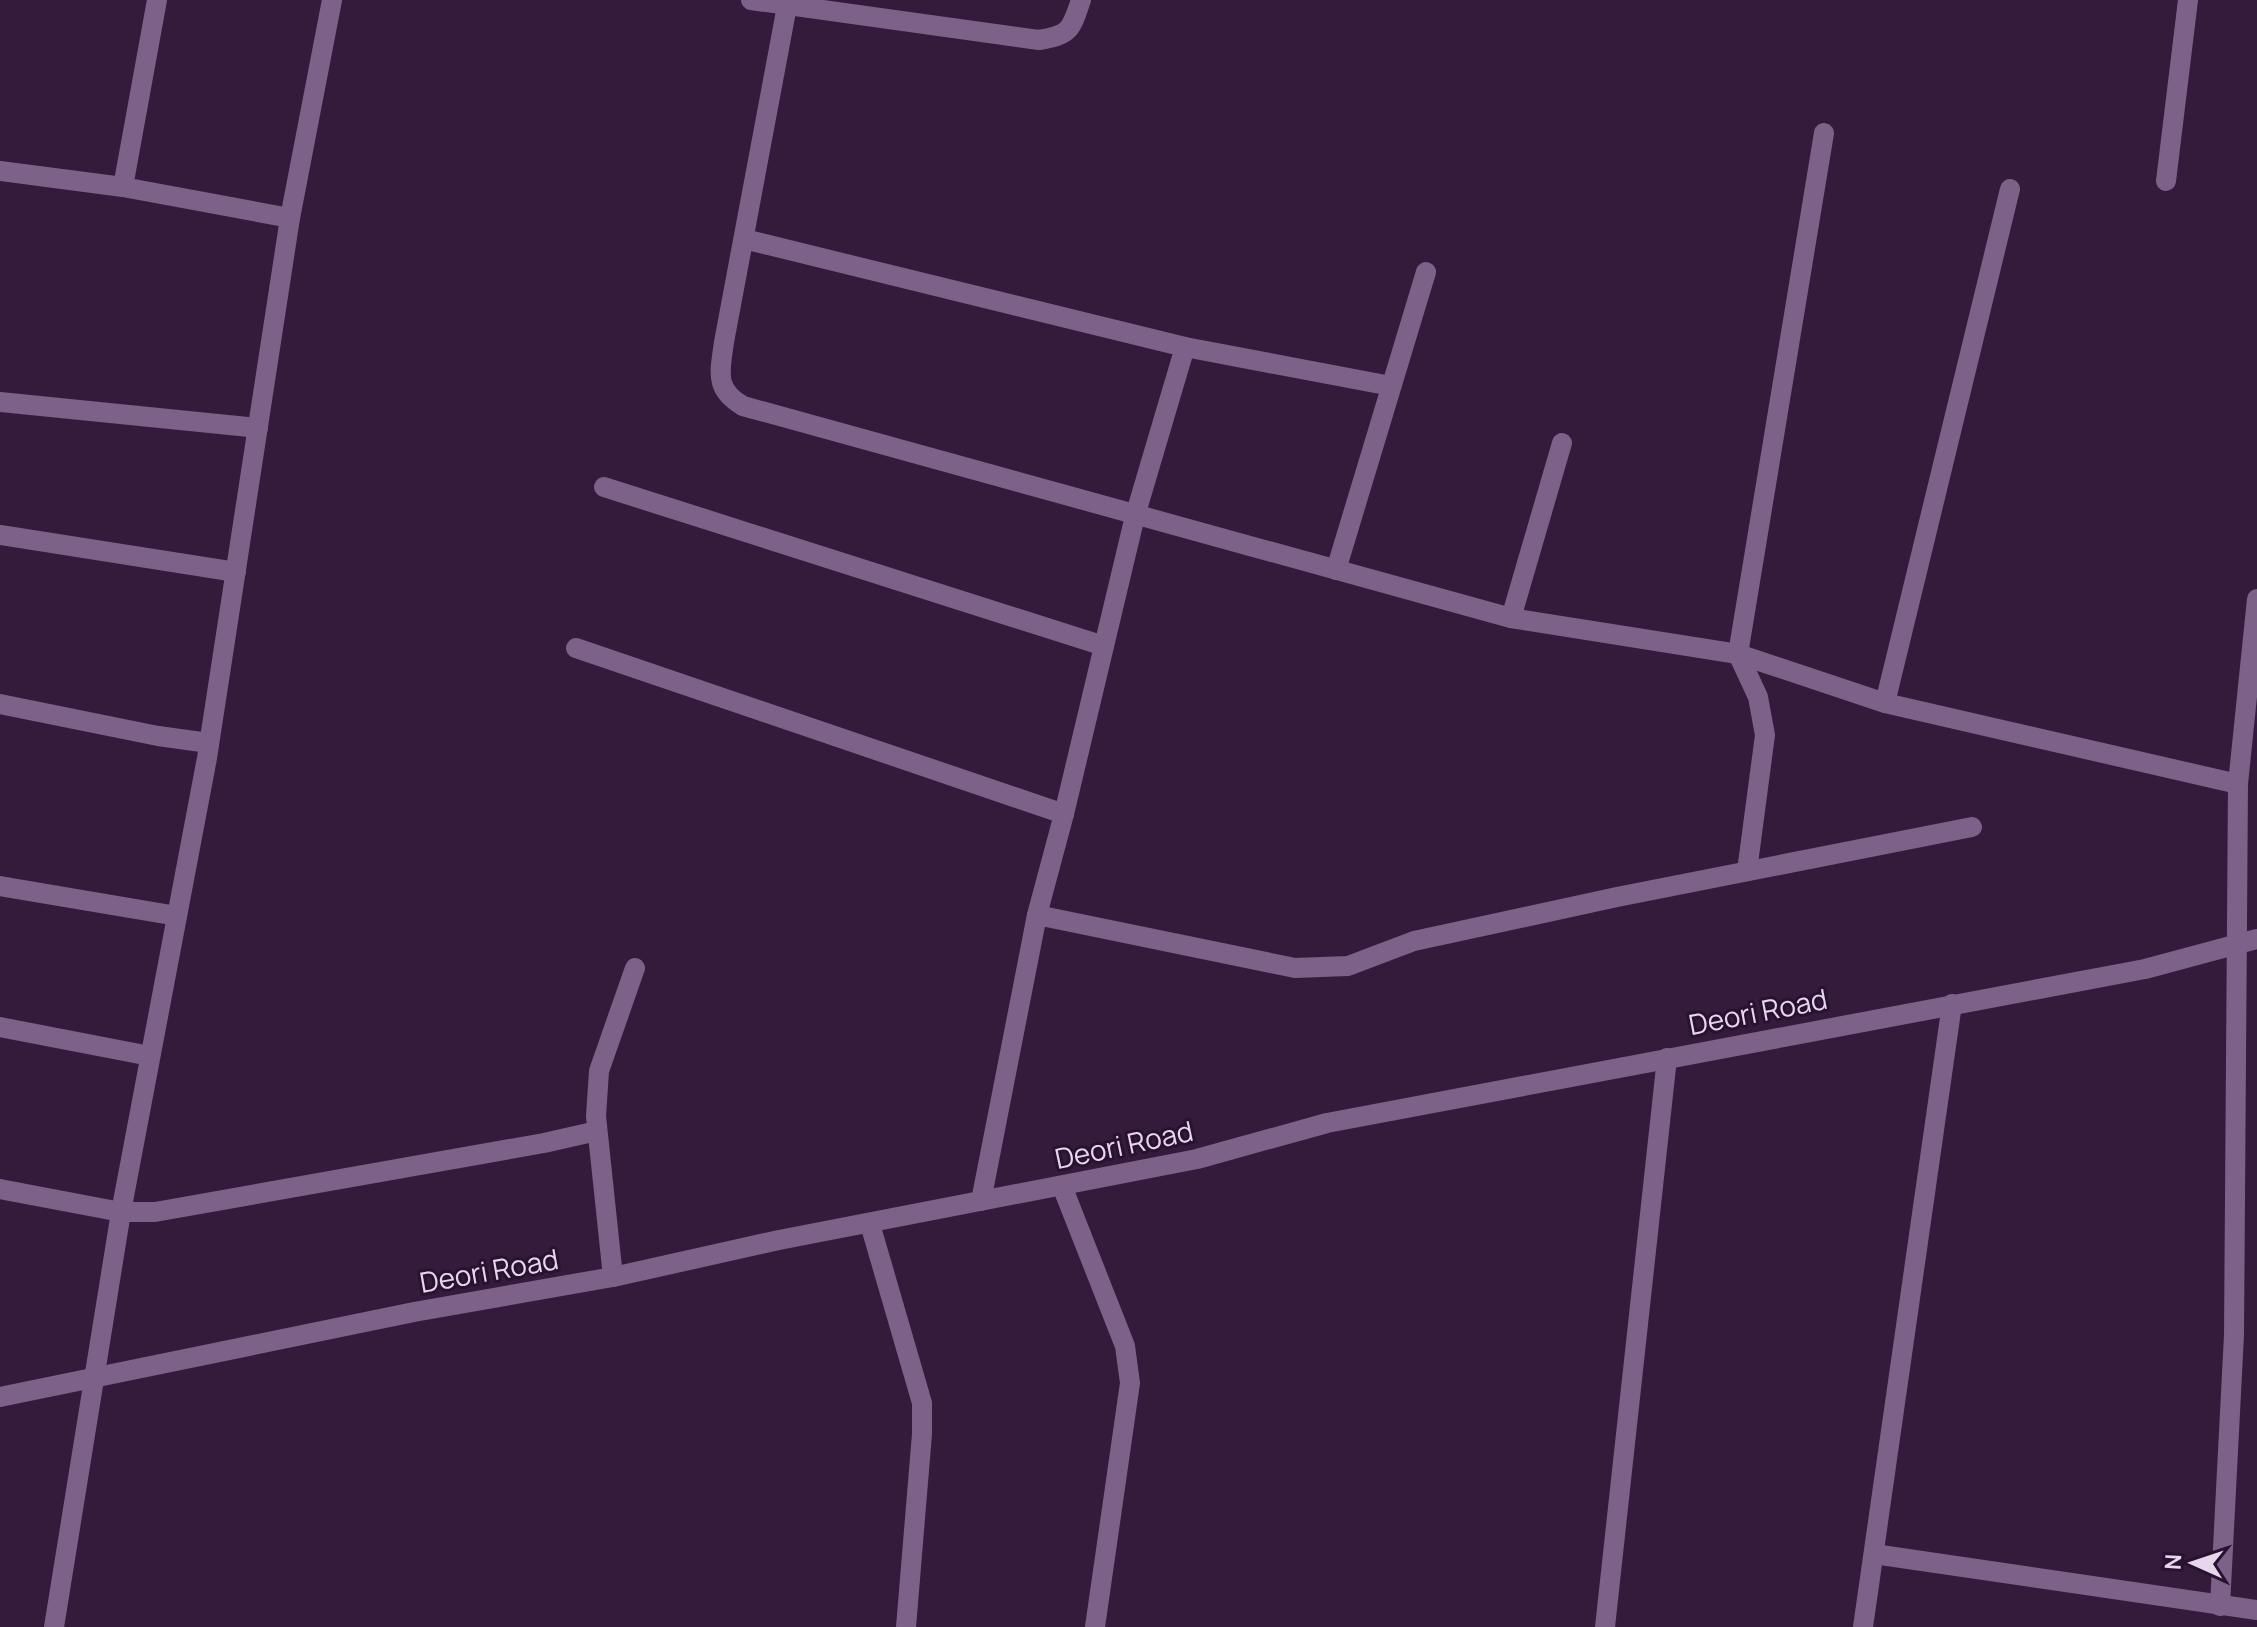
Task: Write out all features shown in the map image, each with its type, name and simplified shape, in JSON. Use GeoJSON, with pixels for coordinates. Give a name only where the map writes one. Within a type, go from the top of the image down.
{"type":"FeatureCollection","features":[{"type":"Feature","properties":{"kind":"street"},"geometry":{"type":"LineString","coordinates":[[123,187],[157,0]]}},
{"type":"Feature","properties":{"kind":"street"},"geometry":{"type":"LineString","coordinates":[[54,1627],[121,1212],[209,743],[290,218],[332,0]]}},
{"type":"Feature","properties":{"kind":"street"},"geometry":{"type":"LineString","coordinates":[[751,0],[1039,40],[1061,36],[1073,25],[1081,0]]}},
{"type":"Feature","properties":{"kind":"street"},"geometry":{"type":"LineString","coordinates":[[2166,181],[2188,0]]}},
{"type":"Feature","properties":{"kind":"street"},"geometry":{"type":"LineString","coordinates":[[787,6],[720,373],[723,388],[730,398],[743,406],[1511,618],[1738,654],[1885,703],[2238,784]]}},
{"type":"Feature","properties":{"kind":"street"},"geometry":{"type":"LineString","coordinates":[[1747,871],[1765,735],[1758,697],[1738,654],[1824,133]]}},
{"type":"Feature","properties":{"kind":"street"},"geometry":{"type":"LineString","coordinates":[[0,171],[123,187],[290,218]]}},
{"type":"Feature","properties":{"kind":"street"},"geometry":{"type":"LineString","coordinates":[[1885,703],[2010,189]]}},
{"type":"Feature","properties":{"kind":"street"},"geometry":{"type":"LineString","coordinates":[[744,239],[1185,347],[1391,386]]}},
{"type":"Feature","properties":{"kind":"street"},"geometry":{"type":"LineString","coordinates":[[1336,570],[1426,272]]}},
{"type":"Feature","properties":{"kind":"street"},"geometry":{"type":"LineString","coordinates":[[981,1201],[1037,915],[1135,516],[1185,347]]}},
{"type":"Feature","properties":{"kind":"street"},"geometry":{"type":"LineString","coordinates":[[0,402],[258,428]]}},
{"type":"Feature","properties":{"kind":"street"},"geometry":{"type":"LineString","coordinates":[[1511,618],[1562,443]]}},
{"type":"Feature","properties":{"kind":"street"},"geometry":{"type":"LineString","coordinates":[[604,487],[1104,646]]}},
{"type":"Feature","properties":{"kind":"street"},"geometry":{"type":"LineString","coordinates":[[0,535],[236,572]]}},
{"type":"Feature","properties":{"kind":"street"},"geometry":{"type":"LineString","coordinates":[[2220,1606],[2234,1335],[2248,941],[2238,784],[2257,599]]}},
{"type":"Feature","properties":{"kind":"street"},"geometry":{"type":"LineString","coordinates":[[576,648],[1064,814]]}},
{"type":"Feature","properties":{"kind":"street"},"geometry":{"type":"LineString","coordinates":[[0,704],[209,743]]}},
{"type":"Feature","properties":{"kind":"street"},"geometry":{"type":"LineString","coordinates":[[1037,915],[1295,968],[1331,968],[1348,966],[1414,941],[1972,827]]}},
{"type":"Feature","properties":{"kind":"street"},"geometry":{"type":"LineString","coordinates":[[0,886],[177,916]]}},
{"type":"Feature","properties":{"kind":"street","name":"Deori Road"},"geometry":{"type":"LineString","coordinates":[[0,1397],[414,1312],[613,1277],[779,1240],[1197,1159],[1327,1123],[2145,969],[2248,941]]}},
{"type":"Feature","properties":{"kind":"street"},"geometry":{"type":"LineString","coordinates":[[613,1277],[597,1131],[599,1071],[635,968]]}},
{"type":"Feature","properties":{"kind":"street"},"geometry":{"type":"LineString","coordinates":[[1863,1627],[1952,1004]]}},
{"type":"Feature","properties":{"kind":"street"},"geometry":{"type":"LineString","coordinates":[[0,1027],[150,1056]]}},
{"type":"Feature","properties":{"kind":"street"},"geometry":{"type":"LineString","coordinates":[[1605,1627],[1667,1058]]}},
{"type":"Feature","properties":{"kind":"street"},"geometry":{"type":"LineString","coordinates":[[0,1189],[121,1212],[155,1212],[597,1131]]}},
{"type":"Feature","properties":{"kind":"street"},"geometry":{"type":"LineString","coordinates":[[1062,1186],[1125,1346],[1130,1383],[1095,1627]]}},
{"type":"Feature","properties":{"kind":"street"},"geometry":{"type":"LineString","coordinates":[[870,1224],[922,1403],[906,1627]]}},
{"type":"Feature","properties":{"kind":"street"},"geometry":{"type":"LineString","coordinates":[[1874,1554],[2257,1610]]}}]}
